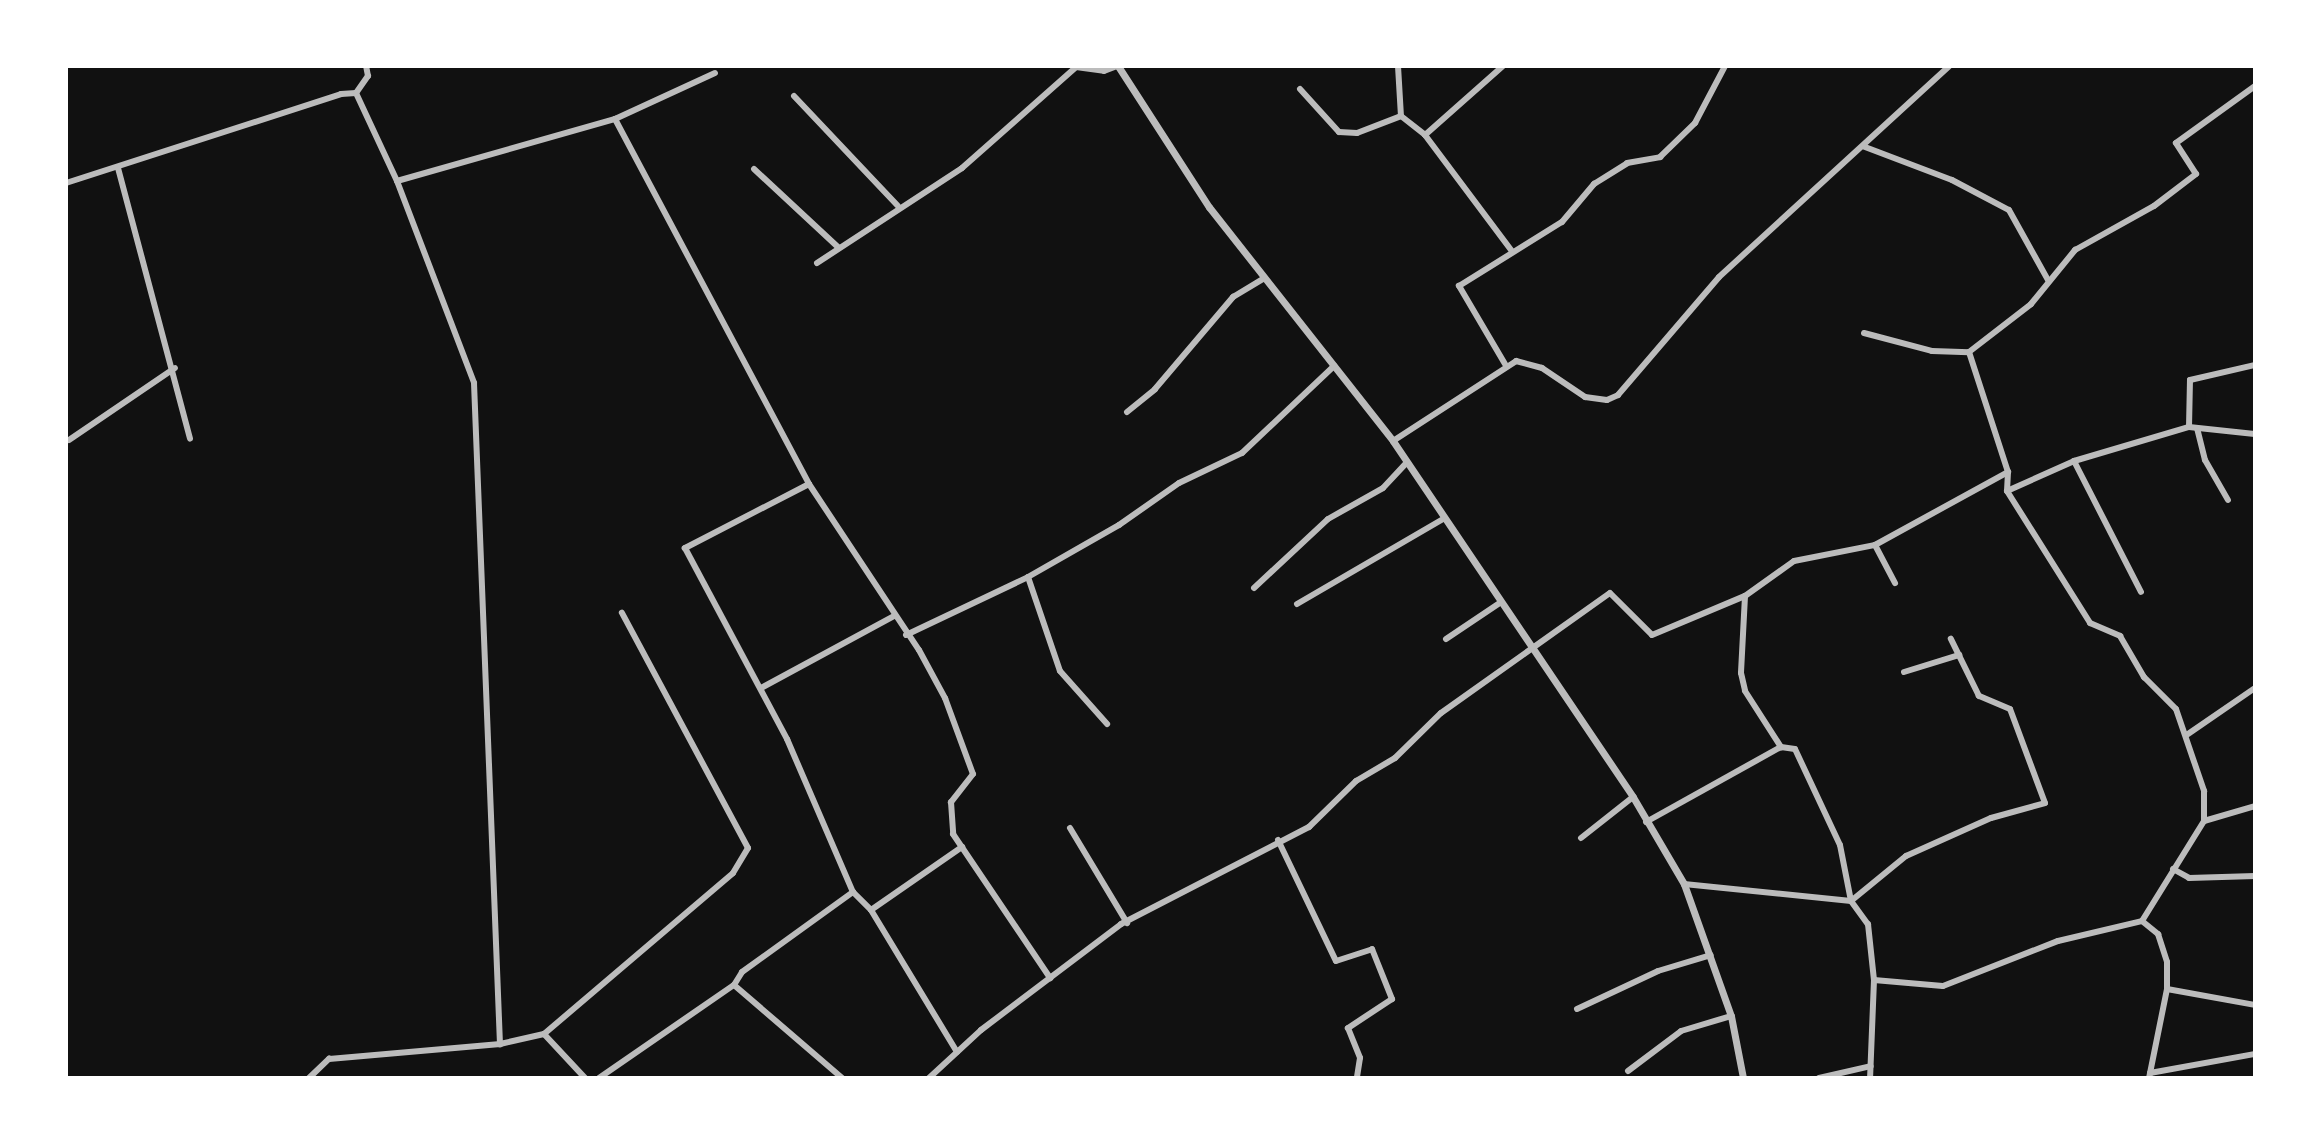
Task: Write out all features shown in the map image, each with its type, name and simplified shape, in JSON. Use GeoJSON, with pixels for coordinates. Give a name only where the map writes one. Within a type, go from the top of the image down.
{"type":"FeatureCollection","features":[{"type":"Feature","properties":{"kind":"street"},"geometry":{"type":"LineString","coordinates":[[356,93],[368,76],[366,66]]}},
{"type":"Feature","properties":{"kind":"street"},"geometry":{"type":"LineString","coordinates":[[817,263],[898,206],[962,168],[1076,67],[1104,71],[1117,66],[1209,207],[1393,441],[1633,797],[1684,884],[1731,1016],[1743,1078]]}},
{"type":"Feature","properties":{"kind":"street"},"geometry":{"type":"LineString","coordinates":[[1398,66],[1401,116],[1425,135],[1511,250]]}},
{"type":"Feature","properties":{"kind":"street"},"geometry":{"type":"LineString","coordinates":[[1425,135],[1503,66]]}},
{"type":"Feature","properties":{"kind":"street"},"geometry":{"type":"LineString","coordinates":[[1505,364],[1459,286],[1511,250],[1562,222],[1594,184],[1627,163],[1660,157],[1695,123],[1725,66]]}},
{"type":"Feature","properties":{"kind":"street"},"geometry":{"type":"LineString","coordinates":[[1393,441],[1505,364],[1526,362],[1542,368],[1596,400],[1618,395],[1719,277],[1865,147],[1949,66]]}},
{"type":"Feature","properties":{"kind":"street"},"geometry":{"type":"LineString","coordinates":[[397,181],[615,119],[715,73]]}},
{"type":"Feature","properties":{"kind":"street"},"geometry":{"type":"LineString","coordinates":[[1864,333],[1932,351],[1969,352],[2031,304],[2075,250],[2154,206],[2196,174],[2176,143],[2255,86]]}},
{"type":"Feature","properties":{"kind":"street"},"geometry":{"type":"LineString","coordinates":[[1300,89],[1339,132],[1357,133],[1401,116]]}},
{"type":"Feature","properties":{"kind":"street"},"geometry":{"type":"LineString","coordinates":[[66,183],[341,94],[356,93]]}},
{"type":"Feature","properties":{"kind":"street"},"geometry":{"type":"LineString","coordinates":[[356,93],[397,181],[474,383],[479,419],[500,1044]]}},
{"type":"Feature","properties":{"kind":"street"},"geometry":{"type":"LineString","coordinates":[[794,96],[898,206]]}},
{"type":"Feature","properties":{"kind":"street"},"geometry":{"type":"LineString","coordinates":[[615,119],[809,484],[945,698],[973,774],[951,802],[953,834],[1050,978]]}},
{"type":"Feature","properties":{"kind":"street"},"geometry":{"type":"LineString","coordinates":[[1865,147],[1952,180],[2009,210],[2048,280]]}},
{"type":"Feature","properties":{"kind":"street"},"geometry":{"type":"LineString","coordinates":[[118,168],[175,368],[190,439]]}},
{"type":"Feature","properties":{"kind":"street"},"geometry":{"type":"LineString","coordinates":[[754,169],[839,248]]}},
{"type":"Feature","properties":{"kind":"street"},"geometry":{"type":"LineString","coordinates":[[1127,412],[1155,389],[1233,297],[1265,278]]}},
{"type":"Feature","properties":{"kind":"street"},"geometry":{"type":"LineString","coordinates":[[1874,980],[1943,986],[2058,941],[2142,921],[2204,821],[2204,791],[2188,734],[2176,709],[2144,677],[2120,636],[2090,623],[2007,491],[2008,472],[1969,352]]}},
{"type":"Feature","properties":{"kind":"street"},"geometry":{"type":"LineString","coordinates":[[2228,500],[2205,460],[2193,428],[2190,380],[2255,365]]}},
{"type":"Feature","properties":{"kind":"street"},"geometry":{"type":"LineString","coordinates":[[906,635],[1028,577],[1119,525],[1179,483],[1242,453],[1334,366]]}},
{"type":"Feature","properties":{"kind":"street"},"geometry":{"type":"LineString","coordinates":[[69,440],[175,368]]}},
{"type":"Feature","properties":{"kind":"street"},"geometry":{"type":"LineString","coordinates":[[2007,491],[2074,461],[2193,428],[2255,434]]}},
{"type":"Feature","properties":{"kind":"street"},"geometry":{"type":"LineString","coordinates":[[2074,461],[2141,592]]}},
{"type":"Feature","properties":{"kind":"street"},"geometry":{"type":"LineString","coordinates":[[1254,588],[1328,519],[1383,488],[1407,462]]}},
{"type":"Feature","properties":{"kind":"street"},"geometry":{"type":"LineString","coordinates":[[929,1078],[1050,978],[1127,923],[1278,840],[1309,827],[1356,781],[1395,758],[1441,713],[1610,593],[1652,635],[1745,596],[1794,561],[1875,545],[2008,472]]}},
{"type":"Feature","properties":{"kind":"street"},"geometry":{"type":"LineString","coordinates":[[809,484],[685,548],[761,688],[853,892],[871,910],[957,1052]]}},
{"type":"Feature","properties":{"kind":"street"},"geometry":{"type":"LineString","coordinates":[[1297,604],[1445,518]]}},
{"type":"Feature","properties":{"kind":"street"},"geometry":{"type":"LineString","coordinates":[[1875,545],[1895,583]]}},
{"type":"Feature","properties":{"kind":"street"},"geometry":{"type":"LineString","coordinates":[[1028,577],[1060,671],[1107,724]]}},
{"type":"Feature","properties":{"kind":"street"},"geometry":{"type":"LineString","coordinates":[[1745,596],[1741,673],[1745,691],[1781,747]]}},
{"type":"Feature","properties":{"kind":"street"},"geometry":{"type":"LineString","coordinates":[[1446,639],[1501,602]]}},
{"type":"Feature","properties":{"kind":"street"},"geometry":{"type":"LineString","coordinates":[[309,1078],[329,1059],[500,1044],[544,1034],[733,873],[748,848],[622,613]]}},
{"type":"Feature","properties":{"kind":"street"},"geometry":{"type":"LineString","coordinates":[[761,688],[894,616]]}},
{"type":"Feature","properties":{"kind":"street"},"geometry":{"type":"LineString","coordinates":[[1684,884],[1851,901],[1906,856],[1991,818],[2045,803],[2010,709],[1979,696],[1951,639]]}},
{"type":"Feature","properties":{"kind":"street"},"geometry":{"type":"LineString","coordinates":[[1904,672],[1959,655]]}},
{"type":"Feature","properties":{"kind":"street"},"geometry":{"type":"LineString","coordinates":[[2188,734],[2255,688]]}},
{"type":"Feature","properties":{"kind":"street"},"geometry":{"type":"LineString","coordinates":[[1646,822],[1781,747],[1795,749],[1840,845],[1851,901],[1868,924],[1874,980],[1870,1078]]}},
{"type":"Feature","properties":{"kind":"street"},"geometry":{"type":"LineString","coordinates":[[1581,838],[1633,797]]}},
{"type":"Feature","properties":{"kind":"street"},"geometry":{"type":"LineString","coordinates":[[2204,821],[2255,806]]}},
{"type":"Feature","properties":{"kind":"street"},"geometry":{"type":"LineString","coordinates":[[1070,828],[1127,923]]}},
{"type":"Feature","properties":{"kind":"street"},"geometry":{"type":"LineString","coordinates":[[1278,840],[1336,961],[1372,949],[1392,999],[1348,1028],[1360,1058],[1357,1078]]}},
{"type":"Feature","properties":{"kind":"street"},"geometry":{"type":"LineString","coordinates":[[871,910],[962,847]]}},
{"type":"Feature","properties":{"kind":"street"},"geometry":{"type":"LineString","coordinates":[[2173,869],[2189,878],[2255,876]]}},
{"type":"Feature","properties":{"kind":"street"},"geometry":{"type":"LineString","coordinates":[[599,1078],[734,985],[742,972],[853,892]]}},
{"type":"Feature","properties":{"kind":"street"},"geometry":{"type":"LineString","coordinates":[[2142,921],[2158,934],[2167,962],[2167,989],[2150,1075],[2255,1054]]}},
{"type":"Feature","properties":{"kind":"street"},"geometry":{"type":"LineString","coordinates":[[1577,1009],[1658,971],[1711,955]]}},
{"type":"Feature","properties":{"kind":"street"},"geometry":{"type":"LineString","coordinates":[[734,985],[842,1078]]}},
{"type":"Feature","properties":{"kind":"street"},"geometry":{"type":"LineString","coordinates":[[2167,989],[2255,1005]]}},
{"type":"Feature","properties":{"kind":"street"},"geometry":{"type":"LineString","coordinates":[[1628,1071],[1681,1031],[1731,1016]]}},
{"type":"Feature","properties":{"kind":"street"},"geometry":{"type":"LineString","coordinates":[[544,1034],[585,1078]]}},
{"type":"Feature","properties":{"kind":"street"},"geometry":{"type":"LineString","coordinates":[[1819,1078],[1871,1066]]}}]}
